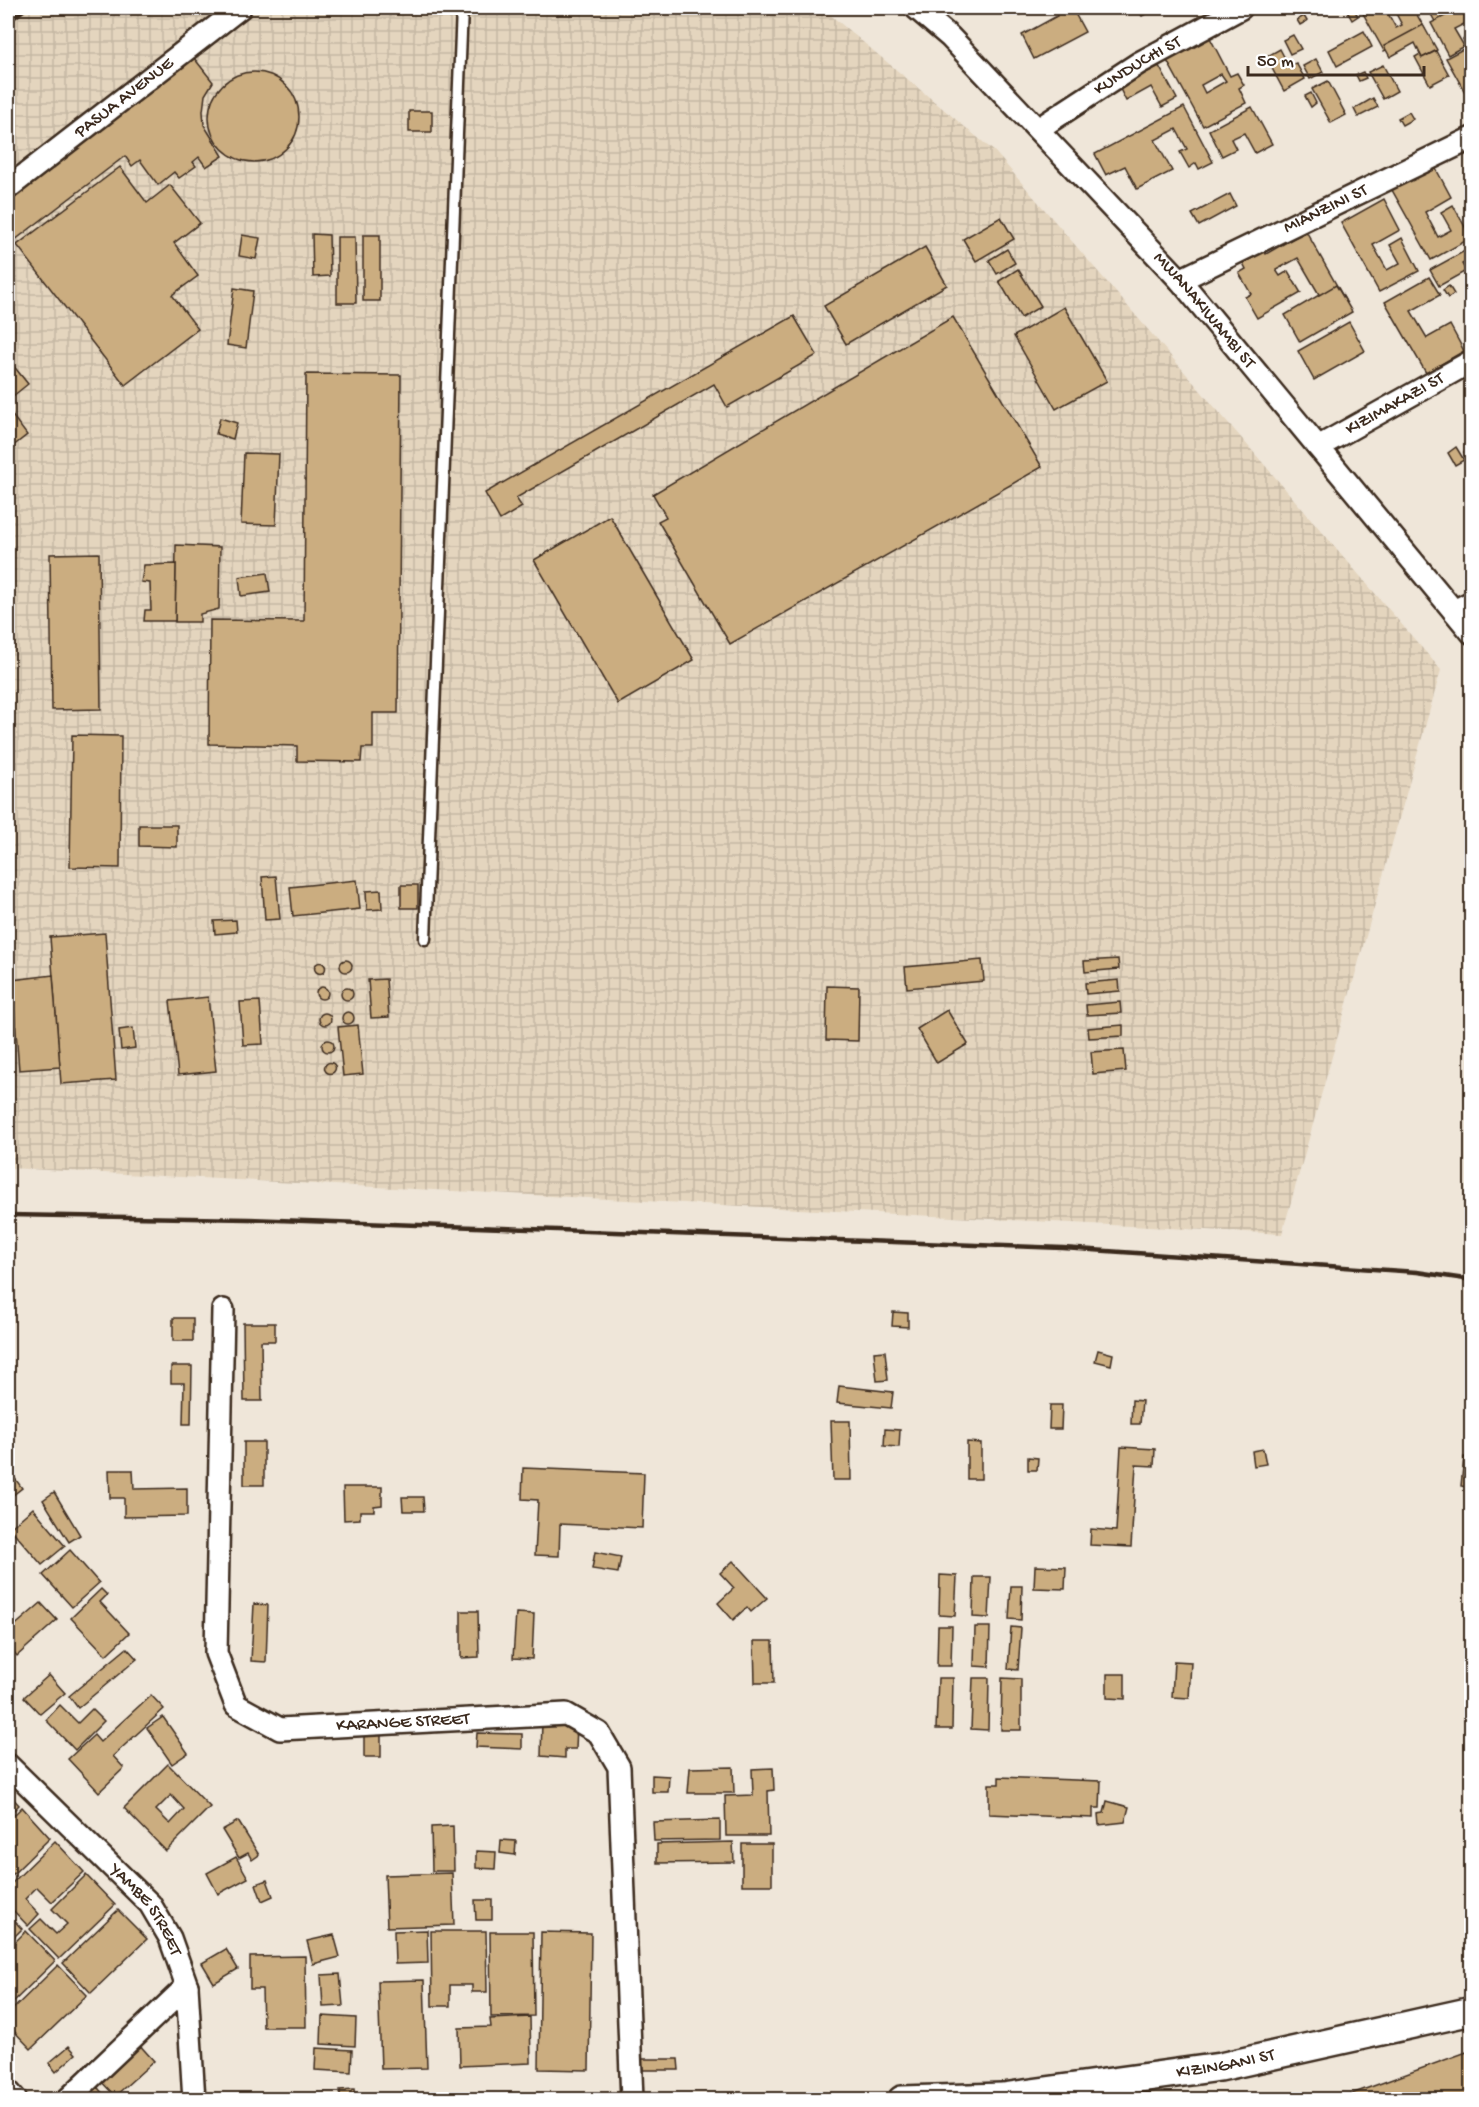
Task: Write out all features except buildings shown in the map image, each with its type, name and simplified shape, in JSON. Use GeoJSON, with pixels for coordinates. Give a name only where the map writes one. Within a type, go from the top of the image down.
{"type":"FeatureCollection","features":[{"type":"Feature","properties":{"kind":"street","name":"PASUA AVENUE"},"geometry":{"type":"LineString","coordinates":[[8,188],[240,8]]}},
{"type":"Feature","properties":{"kind":"street","name":"MWANAKIWAMBI ST"},"geometry":{"type":"LineString","coordinates":[[916,8],[950,37],[1180,280],[1318,447],[1463,607],[1472,633]]}},
{"type":"Feature","properties":{"kind":"street","name":"KUNDUCHI ST"},"geometry":{"type":"LineString","coordinates":[[1038,129],[1139,63],[1241,8]]}},
{"type":"Feature","properties":{"kind":"street","name":"MIANZINI ST"},"geometry":{"type":"LineString","coordinates":[[1180,280],[1472,138]]}},
{"type":"Feature","properties":{"kind":"street","name":"KIZIMAKAZI ST"},"geometry":{"type":"LineString","coordinates":[[1318,447],[1472,361]]}},
{"type":"Feature","properties":{"kind":"street","name":"KARANGE STREET"},"geometry":{"type":"LineString","coordinates":[[223,1310],[216,1653],[236,1705],[280,1729],[566,1714],[599,1733],[619,1767],[632,2100]]}},
{"type":"Feature","properties":{"kind":"street","name":"YAMBE STREET"},"geometry":{"type":"LineString","coordinates":[[8,1765],[150,1904],[170,1938],[187,1986],[194,2100]]}},
{"type":"Feature","properties":{"kind":"street"},"geometry":{"type":"LineString","coordinates":[[67,2100],[187,1986]]}},
{"type":"Feature","properties":{"kind":"street","name":"KIZINGANI ST"},"geometry":{"type":"LineString","coordinates":[[902,2100],[1003,2097],[1220,2067],[1472,2011]]}},
{"type":"Feature","properties":{"kind":"street"},"geometry":{"type":"LineString","coordinates":[[8,2091],[16,2100]]}},
{"type":"Feature","properties":{"kind":"lane"},"geometry":{"type":"LineString","coordinates":[[425,939],[462,8]]}},
{"type":"Feature","properties":{"kind":"shaded area"},"geometry":{"type":"Polygon","coordinates":[[[8,8],[822,8],[995,152],[1441,670],[1282,1234],[8,1168],[8,8]]]}},
{"type":"Feature","properties":{"kind":"railway"},"geometry":{"type":"LineString","coordinates":[[8,22],[26,8]]}},
{"type":"Feature","properties":{"kind":"railway"},"geometry":{"type":"LineString","coordinates":[[8,1215],[249,1219],[1063,1248],[1417,1272],[1472,1280]]}}]}
